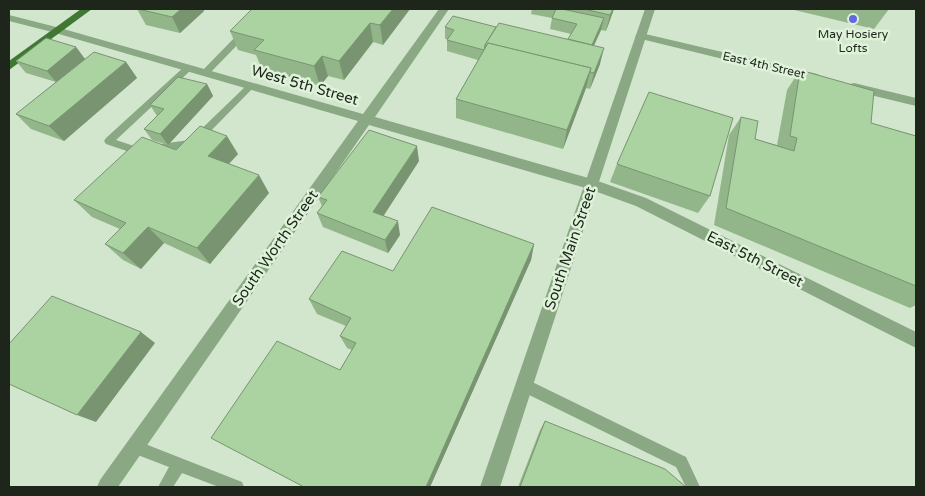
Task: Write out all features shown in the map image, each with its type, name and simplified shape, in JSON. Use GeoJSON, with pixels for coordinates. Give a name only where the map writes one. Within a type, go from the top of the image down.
{"type":"FeatureCollection","features":[{"type":"Feature","properties":{"kind":"main road"},"geometry":{"type":"LineString","coordinates":[[9,66],[86,9]]}},
{"type":"Feature","properties":{"kind":"street","name":"South Worth Street"},"geometry":{"type":"LineString","coordinates":[[107,487],[364,119],[444,9]]}},
{"type":"Feature","properties":{"kind":"street","name":"South Main Street"},"geometry":{"type":"LineString","coordinates":[[490,487],[650,9]]}},
{"type":"Feature","properties":{"kind":"street","name":"West 5th Street"},"geometry":{"type":"LineString","coordinates":[[9,18],[592,184]]}},
{"type":"Feature","properties":{"kind":"street","name":"East 4th Street"},"geometry":{"type":"LineString","coordinates":[[641,36],[916,102]]}},
{"type":"Feature","properties":{"kind":"street","name":"East 5th Street"},"geometry":{"type":"LineString","coordinates":[[592,184],[641,202],[916,340]]}},
{"type":"Feature","properties":{"kind":"lane"},"geometry":{"type":"LineString","coordinates":[[205,73],[253,23]]}},
{"type":"Feature","properties":{"kind":"lane"},"geometry":{"type":"LineString","coordinates":[[188,68],[109,141],[147,154],[160,148],[193,143],[251,86]]}},
{"type":"Feature","properties":{"kind":"lane"},"geometry":{"type":"LineString","coordinates":[[524,385],[681,462],[693,487]]}},
{"type":"Feature","properties":{"kind":"lane"},"geometry":{"type":"LineString","coordinates":[[135,447],[237,487]]}},
{"type":"Feature","properties":{"kind":"lane"},"geometry":{"type":"LineString","coordinates":[[165,487],[179,465]]}},
{"type":"Feature","properties":{"kind":"building"},"geometry":{"type":"Polygon","coordinates":[[[138,9],[181,9],[172,17],[138,9]]]}},
{"type":"Feature","properties":{"kind":"building"},"geometry":{"type":"Polygon","coordinates":[[[252,9],[393,9],[380,25],[370,23],[339,61],[322,56],[314,66],[254,50],[264,40],[230,31],[252,9]]]}},
{"type":"Feature","properties":{"kind":"building"},"geometry":{"type":"Polygon","coordinates":[[[556,9],[604,18],[592,45],[568,39],[577,24],[552,18],[556,9]]]}},
{"type":"Feature","properties":{"kind":"building"},"geometry":{"type":"Polygon","coordinates":[[[584,9],[613,9],[610,15],[584,9]]]}},
{"type":"Feature","properties":{"kind":"building"},"geometry":{"type":"Polygon","coordinates":[[[453,16],[496,27],[484,50],[447,40],[454,30],[445,27],[453,16]]]}},
{"type":"Feature","properties":{"kind":"building"},"geometry":{"type":"Polygon","coordinates":[[[499,23],[604,48],[594,73],[590,72],[591,68],[488,43],[486,46],[499,23]]]}},
{"type":"Feature","properties":{"kind":"building"},"geometry":{"type":"Polygon","coordinates":[[[46,38],[76,47],[47,71],[16,61],[46,38]]]}},
{"type":"Feature","properties":{"kind":"building"},"geometry":{"type":"Polygon","coordinates":[[[488,43],[591,68],[567,130],[456,99],[488,43]]]}},
{"type":"Feature","properties":{"kind":"building"},"geometry":{"type":"Polygon","coordinates":[[[94,52],[126,62],[49,126],[16,114],[94,52]]]}},
{"type":"Feature","properties":{"kind":"building"},"geometry":{"type":"Polygon","coordinates":[[[800,70],[874,91],[871,123],[916,136],[916,286],[726,208],[741,117],[758,121],[755,139],[794,151],[797,138],[790,136],[800,70]]]}},
{"type":"Feature","properties":{"kind":"building"},"geometry":{"type":"Polygon","coordinates":[[[178,77],[207,84],[160,134],[144,129],[164,109],[150,105],[178,77]]]}},
{"type":"Feature","properties":{"kind":"building"},"geometry":{"type":"Polygon","coordinates":[[[649,92],[733,118],[710,196],[617,164],[649,92]]]}},
{"type":"Feature","properties":{"kind":"building"},"geometry":{"type":"Polygon","coordinates":[[[200,126],[227,136],[208,156],[259,175],[197,248],[148,227],[123,253],[105,244],[126,223],[74,200],[142,137],[176,150],[200,126]]]}},
{"type":"Feature","properties":{"kind":"building"},"geometry":{"type":"Polygon","coordinates":[[[369,130],[417,146],[373,212],[398,221],[385,240],[317,213],[327,200],[318,197],[369,130]]]}},
{"type":"Feature","properties":{"kind":"building"},"geometry":{"type":"Polygon","coordinates":[[[432,207],[534,244],[426,487],[304,487],[211,438],[277,341],[340,370],[356,343],[340,336],[351,318],[309,299],[342,251],[393,271],[432,207]]]}},
{"type":"Feature","properties":{"kind":"building"},"geometry":{"type":"Polygon","coordinates":[[[52,296],[141,332],[77,415],[9,384],[9,344],[52,296]]]}},
{"type":"Feature","properties":{"kind":"building"},"geometry":{"type":"Polygon","coordinates":[[[545,421],[665,469],[686,487],[520,487],[545,421]]]}},
{"type":"Feature","properties":{"kind":"place","name":"May Hosiery Lofts"},"geometry":{"type":"Point","coordinates":[853,19]}}]}
